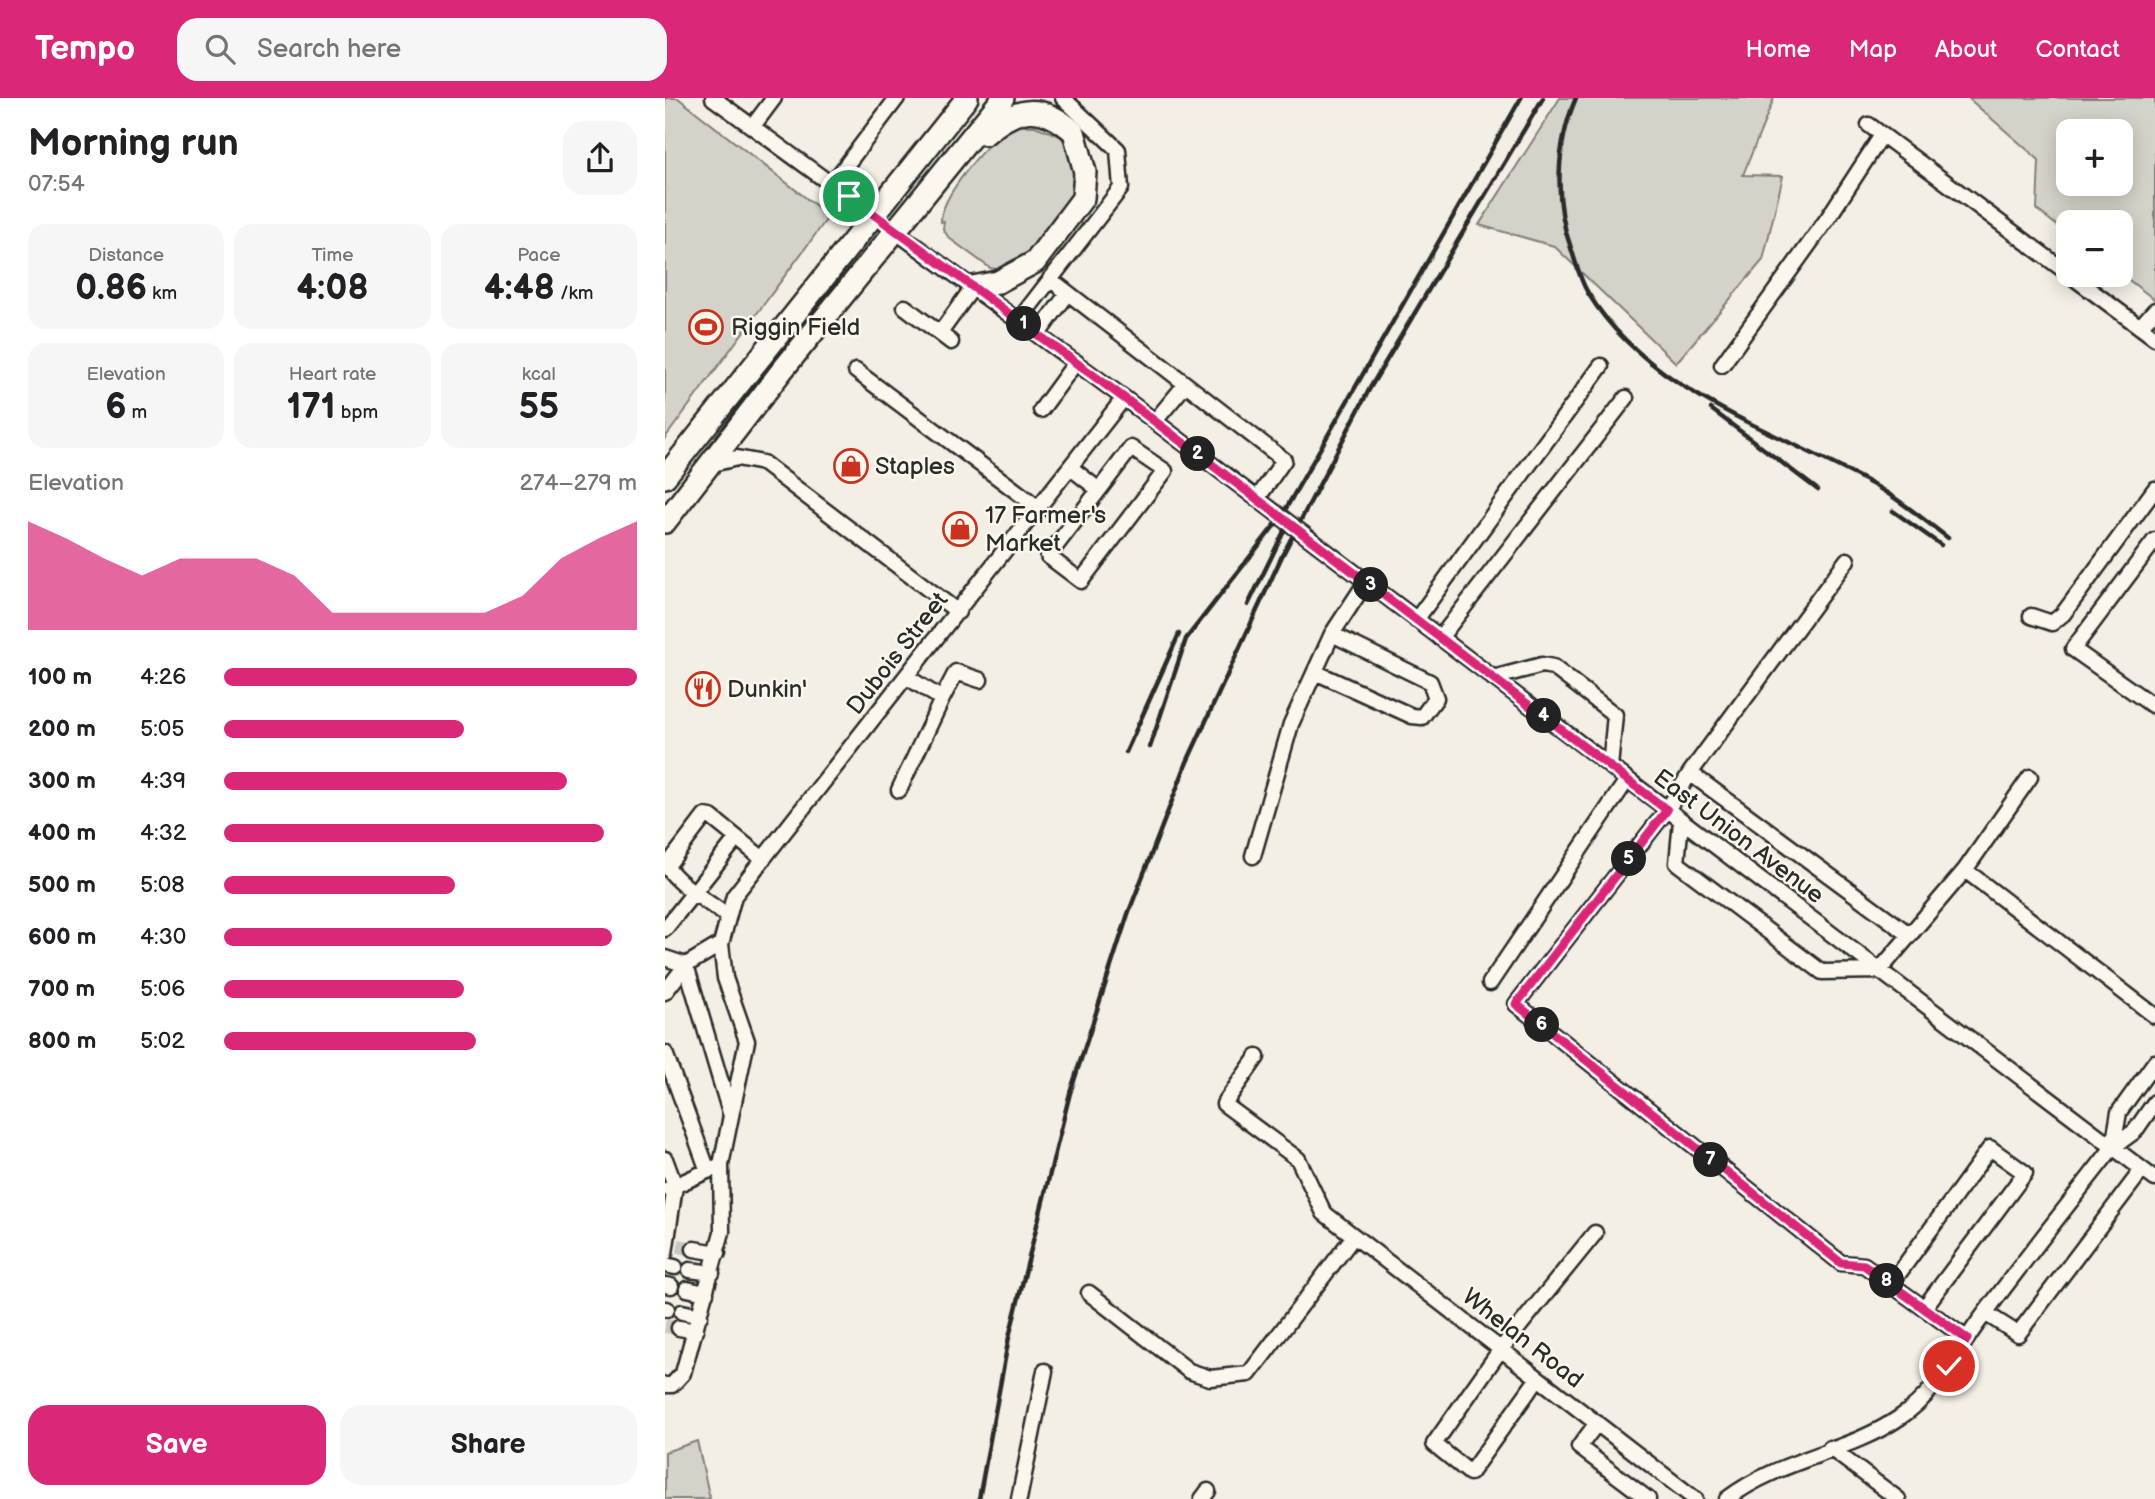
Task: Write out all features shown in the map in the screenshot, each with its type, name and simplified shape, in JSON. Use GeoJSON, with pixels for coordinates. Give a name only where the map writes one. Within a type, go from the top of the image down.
{"type":"FeatureCollection","features":[{"type":"Feature","properties":{"kind":"highway"},"geometry":{"type":"LineString","coordinates":[[665,477],[967,98]]}},
{"type":"Feature","properties":{"kind":"highway"},"geometry":{"type":"LineString","coordinates":[[665,522],[1003,98]]}},
{"type":"Feature","properties":{"kind":"highway"},"geometry":{"type":"LineString","coordinates":[[956,157],[1005,117],[1025,109],[1047,115],[1074,132],[1086,172],[1083,198],[1035,262],[998,282],[973,287]]}},
{"type":"Feature","properties":{"kind":"street"},"geometry":{"type":"LineString","coordinates":[[713,98],[973,287],[946,338],[905,307]]}},
{"type":"Feature","properties":{"kind":"street"},"geometry":{"type":"LineString","coordinates":[[753,126],[774,98]]}},
{"type":"Feature","properties":{"kind":"street"},"geometry":{"type":"LineString","coordinates":[[832,184],[897,98]]}},
{"type":"Feature","properties":{"kind":"street"},"geometry":{"type":"LineString","coordinates":[[1019,320],[1121,188],[1118,150],[1063,98]]}},
{"type":"Feature","properties":{"kind":"street"},"geometry":{"type":"LineString","coordinates":[[1869,125],[2056,264]]}},
{"type":"Feature","properties":{"kind":"street"},"geometry":{"type":"LineString","coordinates":[[1722,365],[1828,218],[1882,135]]}},
{"type":"Feature","properties":{"kind":"street"},"geometry":{"type":"LineString","coordinates":[[1051,279],[1284,460],[1257,499]]}},
{"type":"Feature","properties":{"kind":"street","name":"East Union Avenue"},"geometry":{"type":"LineString","coordinates":[[973,287],[1155,421],[2155,1179]]}},
{"type":"Feature","properties":{"kind":"street"},"geometry":{"type":"LineString","coordinates":[[2086,287],[2155,338]]}},
{"type":"Feature","properties":{"kind":"street"},"geometry":{"type":"LineString","coordinates":[[1038,334],[1068,293]]}},
{"type":"Feature","properties":{"kind":"street"},"geometry":{"type":"LineString","coordinates":[[2140,327],[2155,310]]}},
{"type":"Feature","properties":{"kind":"street"},"geometry":{"type":"LineString","coordinates":[[1041,410],[1076,362]]}},
{"type":"Feature","properties":{"kind":"street"},"geometry":{"type":"LineString","coordinates":[[1416,620],[1601,366]]}},
{"type":"Feature","properties":{"kind":"street"},"geometry":{"type":"LineString","coordinates":[[856,371],[1039,509]]}},
{"type":"Feature","properties":{"kind":"street"},"geometry":{"type":"LineString","coordinates":[[1155,421],[1185,385]]}},
{"type":"Feature","properties":{"kind":"street","name":"Dubois Street"},"geometry":{"type":"LineString","coordinates":[[720,944],[734,896],[1124,398]]}},
{"type":"Feature","properties":{"kind":"street"},"geometry":{"type":"LineString","coordinates":[[1440,638],[1626,398]]}},
{"type":"Feature","properties":{"kind":"street"},"geometry":{"type":"LineString","coordinates":[[1131,448],[1164,471],[1081,581],[1048,556],[1099,491],[1131,448]]}},
{"type":"Feature","properties":{"kind":"street"},"geometry":{"type":"LineString","coordinates":[[708,465],[737,458],[763,464],[958,612]]}},
{"type":"Feature","properties":{"kind":"street"},"geometry":{"type":"LineString","coordinates":[[1071,468],[1099,491]]}},
{"type":"Feature","properties":{"kind":"street"},"geometry":{"type":"LineString","coordinates":[[2031,615],[2052,624],[2063,614],[2155,489]]}},
{"type":"Feature","properties":{"kind":"street"},"geometry":{"type":"LineString","coordinates":[[2155,540],[2073,649],[2152,705],[2155,703]]}},
{"type":"Feature","properties":{"kind":"street"},"geometry":{"type":"LineString","coordinates":[[1847,560],[1690,773],[1667,810],[1516,1004],[1841,1263],[1864,1265],[1967,1339]]}},
{"type":"Feature","properties":{"kind":"street"},"geometry":{"type":"LineString","coordinates":[[1253,856],[1291,724],[1332,634],[1366,582]]}},
{"type":"Feature","properties":{"kind":"street"},"geometry":{"type":"LineString","coordinates":[[1315,672],[1412,716],[1422,717],[1436,698],[1430,682],[1332,634]]}},
{"type":"Feature","properties":{"kind":"street"},"geometry":{"type":"LineString","coordinates":[[1493,678],[1542,665],[1553,667],[1615,715],[1610,767]]}},
{"type":"Feature","properties":{"kind":"street"},"geometry":{"type":"LineString","coordinates":[[899,790],[956,672],[980,680]]}},
{"type":"Feature","properties":{"kind":"street"},"geometry":{"type":"LineString","coordinates":[[907,677],[942,699]]}},
{"type":"Feature","properties":{"kind":"street"},"geometry":{"type":"LineString","coordinates":[[1690,773],[1910,935]]}},
{"type":"Feature","properties":{"kind":"street"},"geometry":{"type":"LineString","coordinates":[[1681,821],[1677,863],[1688,872],[1822,972],[1879,971],[1965,870],[2030,777]]}},
{"type":"Feature","properties":{"kind":"street"},"geometry":{"type":"LineString","coordinates":[[1490,983],[1627,780]]}},
{"type":"Feature","properties":{"kind":"street"},"geometry":{"type":"LineString","coordinates":[[727,916],[667,866],[705,816],[711,817],[763,859]]}},
{"type":"Feature","properties":{"kind":"street"},"geometry":{"type":"LineString","coordinates":[[665,929],[737,838]]}},
{"type":"Feature","properties":{"kind":"street"},"geometry":{"type":"LineString","coordinates":[[1965,870],[2155,1016]]}},
{"type":"Feature","properties":{"kind":"street"},"geometry":{"type":"LineString","coordinates":[[665,992],[686,965],[720,944],[725,978],[747,1041],[731,1116],[714,1168],[670,1188]]}},
{"type":"Feature","properties":{"kind":"street"},"geometry":{"type":"LineString","coordinates":[[665,958],[686,965]]}},
{"type":"Feature","properties":{"kind":"street"},"geometry":{"type":"LineString","coordinates":[[686,965],[731,1116]]}},
{"type":"Feature","properties":{"kind":"street"},"geometry":{"type":"LineString","coordinates":[[665,1053],[714,1168],[722,1231],[683,1373],[672,1385],[665,1385]]}},
{"type":"Feature","properties":{"kind":"street","name":"Whelan Road"},"geometry":{"type":"LineString","coordinates":[[1258,1057],[1224,1104],[1298,1158],[1324,1213],[1695,1499]]}},
{"type":"Feature","properties":{"kind":"street"},"geometry":{"type":"LineString","coordinates":[[2113,1147],[2119,1112],[2155,1062]]}},
{"type":"Feature","properties":{"kind":"street"},"geometry":{"type":"LineString","coordinates":[[1727,1499],[1765,1475],[1882,1427],[1919,1403],[1941,1378],[1985,1313],[2113,1147],[2135,1131],[2155,1102]]}},
{"type":"Feature","properties":{"kind":"street"},"geometry":{"type":"LineString","coordinates":[[1891,1284],[1990,1148],[2025,1173],[1924,1308]]}},
{"type":"Feature","properties":{"kind":"street"},"geometry":{"type":"LineString","coordinates":[[665,1159],[670,1188],[670,1248]]}},
{"type":"Feature","properties":{"kind":"street"},"geometry":{"type":"LineString","coordinates":[[1985,1313],[2018,1334],[2142,1170]]}},
{"type":"Feature","properties":{"kind":"street"},"geometry":{"type":"LineString","coordinates":[[1538,1378],[1470,1474],[1434,1444],[1501,1349],[1595,1233]]}},
{"type":"Feature","properties":{"kind":"street"},"geometry":{"type":"LineString","coordinates":[[1089,1293],[1189,1371],[1210,1378],[1249,1374],[1354,1236]]}},
{"type":"Feature","properties":{"kind":"street"},"geometry":{"type":"LineString","coordinates":[[694,1249],[718,1252]]}},
{"type":"Feature","properties":{"kind":"street"},"geometry":{"type":"LineString","coordinates":[[677,1268],[712,1273]]}},
{"type":"Feature","properties":{"kind":"street"},"geometry":{"type":"LineString","coordinates":[[687,1289],[706,1293]]}},
{"type":"Feature","properties":{"kind":"street"},"geometry":{"type":"LineString","coordinates":[[682,1312],[700,1316]]}},
{"type":"Feature","properties":{"kind":"street"},"geometry":{"type":"LineString","coordinates":[[679,1328],[696,1331]]}},
{"type":"Feature","properties":{"kind":"street"},"geometry":{"type":"LineString","coordinates":[[1019,1499],[1045,1371]]}},
{"type":"Feature","properties":{"kind":"street"},"geometry":{"type":"LineString","coordinates":[[1597,1423],[1579,1447],[1648,1499]]}},
{"type":"Feature","properties":{"kind":"street"},"geometry":{"type":"LineString","coordinates":[[1830,1448],[1898,1499]]}},
{"type":"Feature","properties":{"kind":"shaded area","name":"Riggin Field"},"geometry":{"type":"Polygon","coordinates":[[[665,98],[678,98],[829,216],[665,438],[665,98]]]}},
{"type":"Feature","properties":{"kind":"shaded area"},"geometry":{"type":"Polygon","coordinates":[[[1560,98],[1774,98],[1743,175],[1783,176],[1763,260],[1676,363],[1554,246],[1479,225],[1560,98]]]}},
{"type":"Feature","properties":{"kind":"shaded area"},"geometry":{"type":"Polygon","coordinates":[[[1968,98],[2155,98],[2155,300],[2133,283],[2133,210],[2056,210],[2056,225],[2037,210],[2039,160],[1968,98]]]}},
{"type":"Feature","properties":{"kind":"shaded area"},"geometry":{"type":"Polygon","coordinates":[[[1035,126],[1060,136],[1070,147],[1077,166],[1073,196],[1026,258],[1001,270],[990,268],[949,238],[943,229],[944,221],[941,222],[943,212],[965,173],[995,140],[1015,127],[1035,126]]]}},
{"type":"Feature","properties":{"kind":"shaded area"},"geometry":{"type":"Polygon","coordinates":[[[697,1441],[710,1499],[665,1499],[665,1452],[697,1441]]]}},
{"type":"Feature","properties":{"kind":"tunnel"},"geometry":{"type":"LineString","coordinates":[[678,1246],[694,1249]]}},
{"type":"Feature","properties":{"kind":"tunnel"},"geometry":{"type":"LineString","coordinates":[[665,1326],[679,1328]]}},
{"type":"Feature","properties":{"kind":"railway"},"geometry":{"type":"LineString","coordinates":[[1150,747],[1186,639],[1281,517],[1521,98]]}},
{"type":"Feature","properties":{"kind":"railway"},"geometry":{"type":"LineString","coordinates":[[979,1499],[1009,1337],[1070,1093],[1128,914],[1187,762],[1282,556],[1370,388],[1543,98]]}},
{"type":"Feature","properties":{"kind":"railway"},"geometry":{"type":"LineString","coordinates":[[1576,98],[1564,134],[1561,154],[1562,212],[1583,283],[1614,328],[1644,357],[1678,383],[1754,426],[1833,463],[1880,489],[1948,538]]}},
{"type":"Feature","properties":{"kind":"railway"},"geometry":{"type":"LineString","coordinates":[[1711,409],[1818,490]]}},
{"type":"Feature","properties":{"kind":"railway"},"geometry":{"type":"LineString","coordinates":[[1893,511],[1941,545]]}},
{"type":"Feature","properties":{"kind":"railway"},"geometry":{"type":"LineString","coordinates":[[1248,605],[1288,523]]}},
{"type":"Feature","properties":{"kind":"railway"},"geometry":{"type":"LineString","coordinates":[[1126,752],[1179,634]]}},
{"type":"Feature","properties":{"kind":"place","name":"Riggin Field"},"geometry":{"type":"Point","coordinates":[706,327]}},
{"type":"Feature","properties":{"kind":"place","name":"Staples"},"geometry":{"type":"Point","coordinates":[851,466]}},
{"type":"Feature","properties":{"kind":"place","name":"17 Farmer's Market"},"geometry":{"type":"Point","coordinates":[960,529]}},
{"type":"Feature","properties":{"kind":"place","name":"Dunkin'"},"geometry":{"type":"Point","coordinates":[703,689]}},
{"type":"Feature","properties":{"kind":"route"},"geometry":{"type":"LineString","coordinates":[[849,196],[1124,398],[1667,810],[1516,1004],[1841,1263],[1864,1265],[1967,1339],[1949,1366]]}}]}
